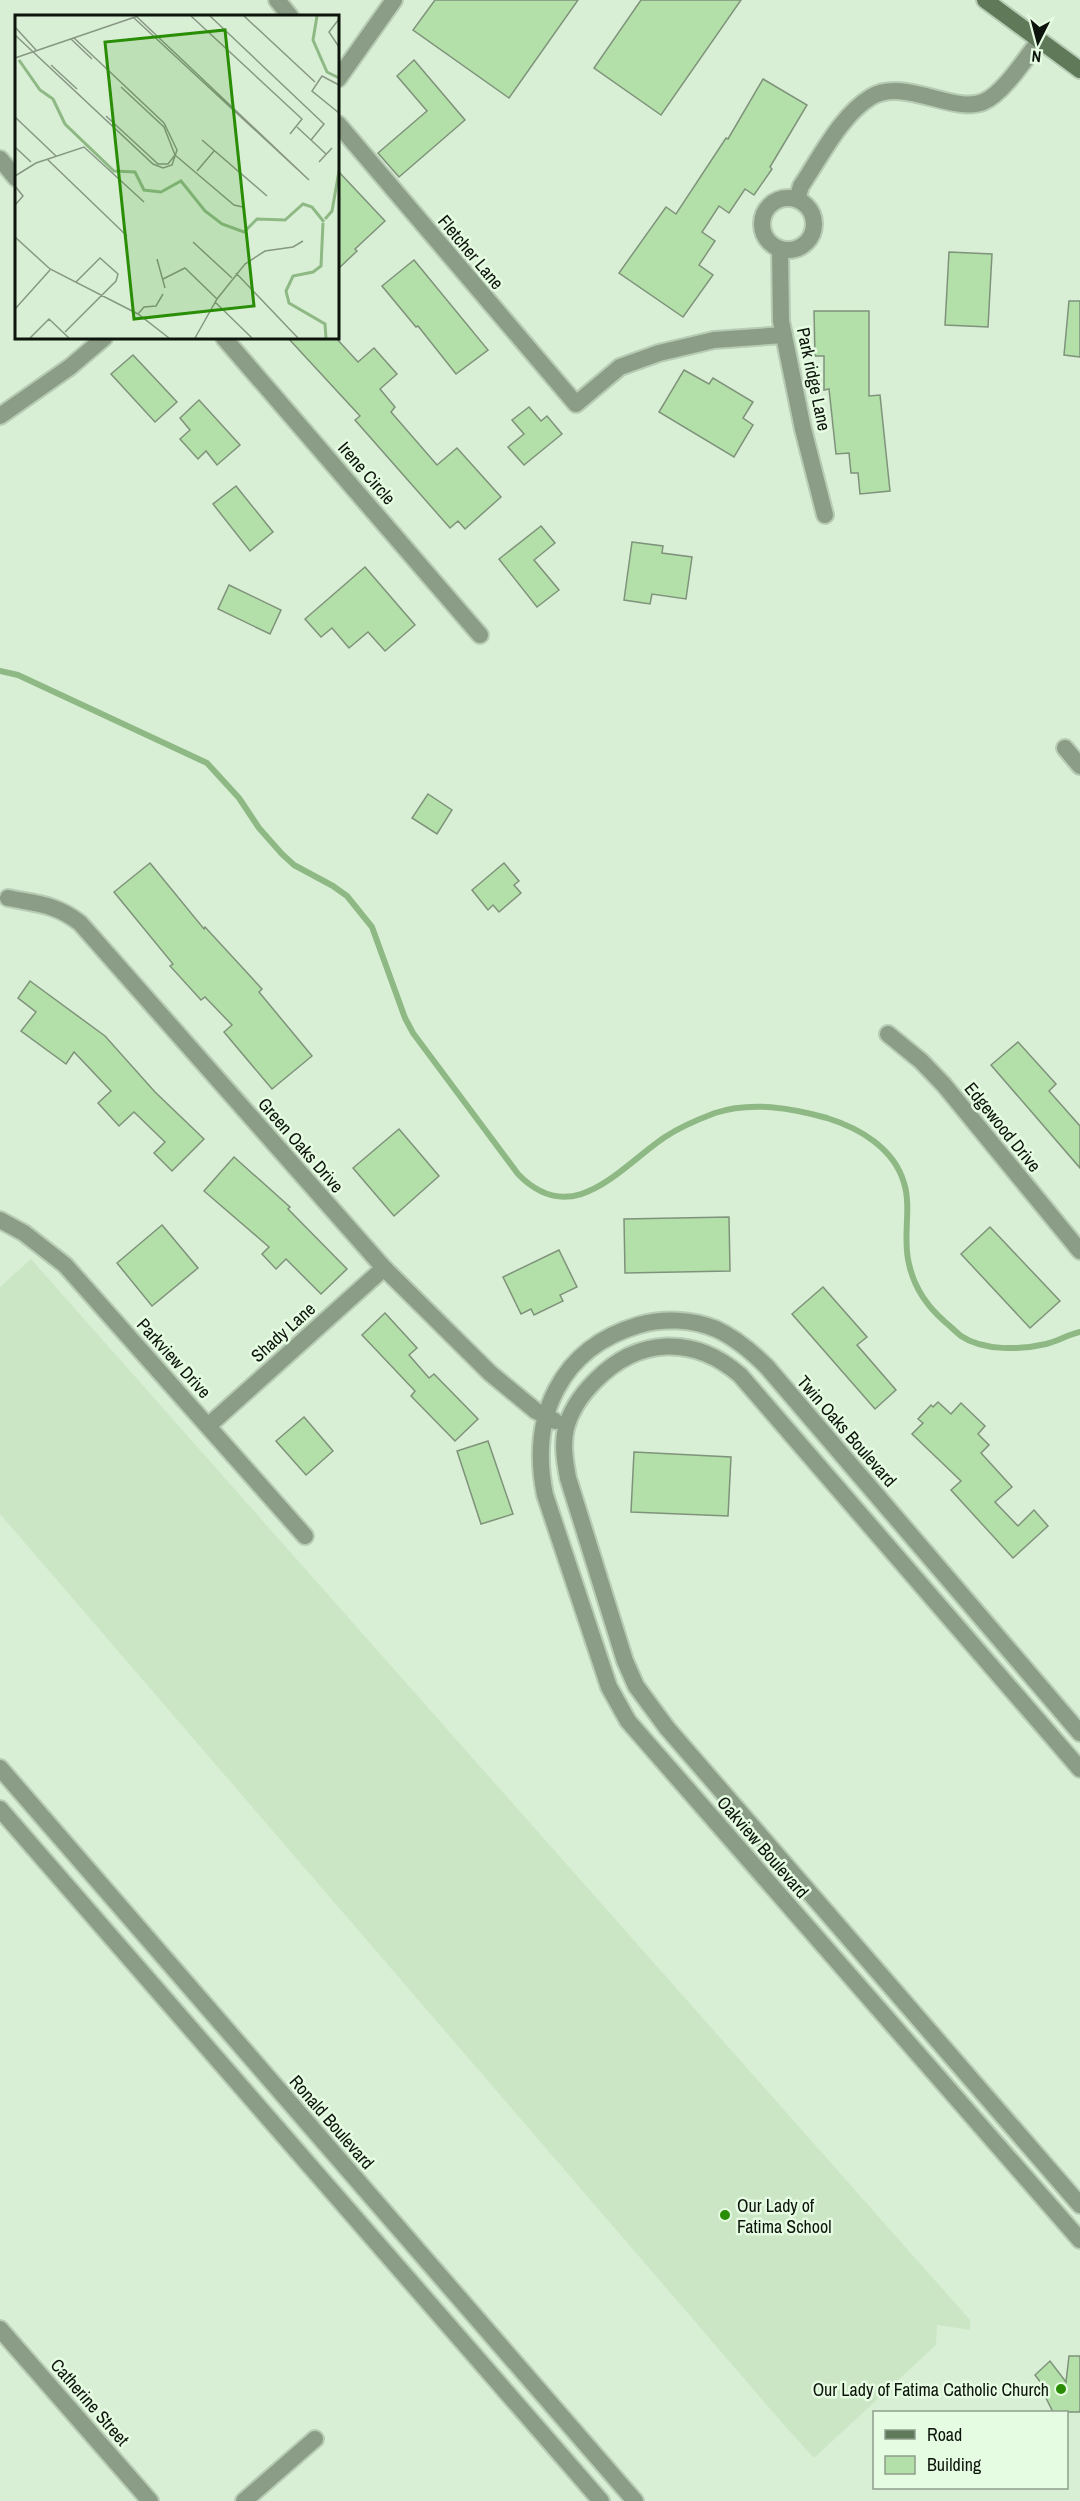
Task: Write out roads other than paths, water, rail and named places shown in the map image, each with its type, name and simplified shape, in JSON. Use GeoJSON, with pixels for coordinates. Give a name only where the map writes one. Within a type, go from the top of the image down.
{"type":"FeatureCollection","features":[{"type":"Feature","properties":{"kind":"main road"},"geometry":{"type":"LineString","coordinates":[[985,0],[1080,70]]}},
{"type":"Feature","properties":{"kind":"street"},"geometry":{"type":"LineString","coordinates":[[277,0],[289,15]]}},
{"type":"Feature","properties":{"kind":"street"},"geometry":{"type":"LineString","coordinates":[[339,76],[394,0]]}},
{"type":"Feature","properties":{"kind":"street"},"geometry":{"type":"LineString","coordinates":[[797,199],[801,186],[852,110],[873,95],[896,91],[961,103],[983,102],[1008,82],[1039,41]]}},
{"type":"Feature","properties":{"kind":"street","name":"Fletcher Lane"},"geometry":{"type":"LineString","coordinates":[[339,125],[576,404],[620,368],[659,353],[714,340],[784,335]]}},
{"type":"Feature","properties":{"kind":"street"},"geometry":{"type":"LineString","coordinates":[[0,159],[15,177]]}},
{"type":"Feature","properties":{"kind":"street"},"geometry":{"type":"LineString","coordinates":[[797,199],[810,208],[815,224],[814,232],[804,245],[789,250],[780,249],[766,238],[762,221],[771,205],[778,200],[797,199]]}},
{"type":"Feature","properties":{"kind":"street","name":"Park ridge Lane"},"geometry":{"type":"LineString","coordinates":[[780,249],[784,335],[825,515]]}},
{"type":"Feature","properties":{"kind":"street"},"geometry":{"type":"LineString","coordinates":[[0,416],[70,367],[103,339]]}},
{"type":"Feature","properties":{"kind":"street","name":"Irene Circle"},"geometry":{"type":"LineString","coordinates":[[225,339],[480,635]]}},
{"type":"Feature","properties":{"kind":"street"},"geometry":{"type":"LineString","coordinates":[[1065,748],[1080,766]]}},
{"type":"Feature","properties":{"kind":"street","name":"Green Oaks Drive"},"geometry":{"type":"LineString","coordinates":[[8,898],[65,911],[80,923],[384,1268],[512,1393],[546,1417],[566,1426]]}},
{"type":"Feature","properties":{"kind":"street","name":"Edgewood Drive"},"geometry":{"type":"LineString","coordinates":[[888,1034],[921,1061],[944,1085],[1080,1251]]}},
{"type":"Feature","properties":{"kind":"street","name":"Parkview Drive"},"geometry":{"type":"LineString","coordinates":[[0,1220],[24,1233],[65,1265],[305,1536]]}},
{"type":"Feature","properties":{"kind":"street","name":"Shady Lane"},"geometry":{"type":"LineString","coordinates":[[208,1425],[384,1268]]}},
{"type":"Feature","properties":{"kind":"street","name":"Twin Oaks Boulevard"},"geometry":{"type":"LineString","coordinates":[[546,1417],[559,1386],[576,1360],[597,1343],[615,1333],[652,1322],[680,1321],[713,1328],[728,1335],[748,1349],[767,1367],[1080,1733]]}},
{"type":"Feature","properties":{"kind":"street"},"geometry":{"type":"LineString","coordinates":[[566,1426],[578,1401],[590,1387],[606,1370],[633,1354],[647,1349],[678,1347],[701,1351],[727,1364],[740,1375],[1080,1769]]}},
{"type":"Feature","properties":{"kind":"street","name":"Oakview Boulevard"},"geometry":{"type":"LineString","coordinates":[[546,1417],[540,1448],[541,1475],[545,1495],[609,1687],[628,1722],[1080,2240]]}},
{"type":"Feature","properties":{"kind":"street","name":"Oakview Boulevard"},"geometry":{"type":"LineString","coordinates":[[566,1426],[564,1461],[568,1478],[625,1661],[636,1686],[668,1728],[1080,2205]]}},
{"type":"Feature","properties":{"kind":"street","name":"Ronald Boulevard"},"geometry":{"type":"LineString","coordinates":[[0,1768],[635,2501]]}},
{"type":"Feature","properties":{"kind":"street"},"geometry":{"type":"LineString","coordinates":[[0,1809],[601,2501]]}},
{"type":"Feature","properties":{"kind":"street"},"geometry":{"type":"LineString","coordinates":[[176,2012],[196,1995]]}},
{"type":"Feature","properties":{"kind":"street"},"geometry":{"type":"LineString","coordinates":[[379,2245],[399,2228]]}},
{"type":"Feature","properties":{"kind":"street","name":"Catherine Street"},"geometry":{"type":"LineString","coordinates":[[0,2329],[150,2501]]}},
{"type":"Feature","properties":{"kind":"street"},"geometry":{"type":"LineString","coordinates":[[244,2501],[315,2439]]}},
{"type":"Feature","properties":{"kind":"street"},"geometry":{"type":"LineString","coordinates":[[580,2477],[600,2461]]}},
{"type":"Feature","properties":{"kind":"waterway"},"geometry":{"type":"LineString","coordinates":[[0,671],[18,675],[207,763],[239,798],[259,828],[282,854],[294,865],[347,896],[372,927],[405,1018],[413,1033],[518,1174],[538,1190],[558,1196],[577,1195],[595,1188],[671,1133],[729,1109],[771,1107],[827,1118],[863,1134],[874,1141],[892,1159],[904,1183],[906,1193],[906,1244],[914,1280],[932,1309],[961,1336],[991,1347],[1014,1348],[1046,1344],[1080,1332]]}},
{"type":"Feature","properties":{"kind":"place","name":"Our Lady of Fatima School"},"geometry":{"type":"Point","coordinates":[725,2215]}},
{"type":"Feature","properties":{"kind":"place","name":"Our Lady of Fatima Catholic Church"},"geometry":{"type":"Point","coordinates":[1061,2389]}}]}
